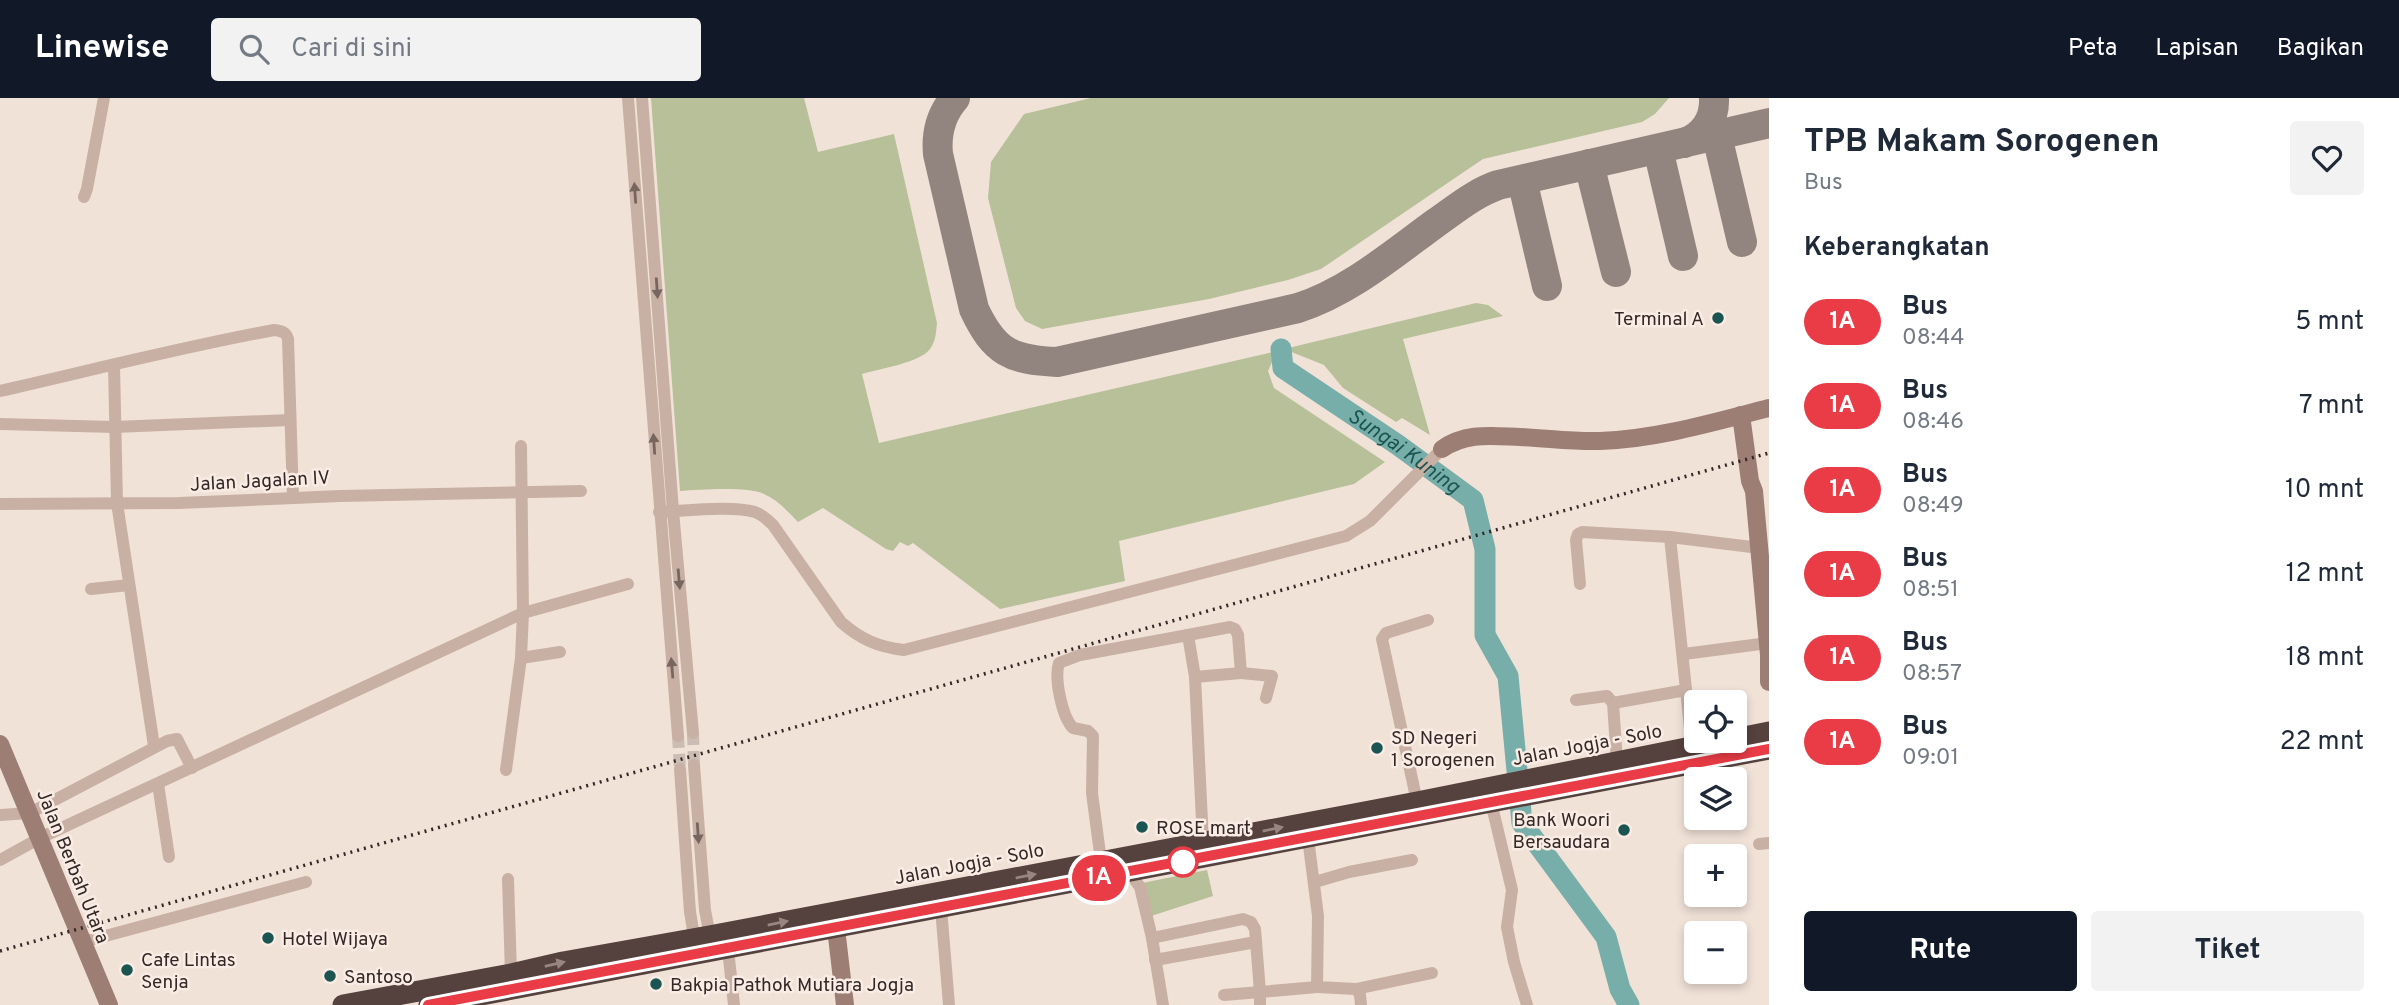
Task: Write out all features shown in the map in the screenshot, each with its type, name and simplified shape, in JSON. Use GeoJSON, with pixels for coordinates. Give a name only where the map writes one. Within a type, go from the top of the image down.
{"type":"FeatureCollection","features":[{"type":"Feature","properties":{"kind":"highway"},"geometry":{"type":"LineString","coordinates":[[1747,736],[1769,732]]}},
{"type":"Feature","properties":{"kind":"highway","name":"Jalan Jogja - Solo"},"geometry":{"type":"LineString","coordinates":[[343,1005],[563,962],[836,928],[1308,838],[1497,796],[1617,762],[1684,749]]}},
{"type":"Feature","properties":{"kind":"highway","name":"Jalan Jogja - Solo"},"geometry":{"type":"LineString","coordinates":[[1554,782],[1769,749]]}},
{"type":"Feature","properties":{"kind":"highway","name":"Jalan Jogja - Solo"},"geometry":{"type":"LineString","coordinates":[[429,1005],[1101,861],[1417,802],[1497,796]]}},
{"type":"Feature","properties":{"kind":"street"},"geometry":{"type":"LineString","coordinates":[[84,197],[104,98]]}},
{"type":"Feature","properties":{"kind":"street"},"geometry":{"type":"LineString","coordinates":[[628,98],[678,736]]}},
{"type":"Feature","properties":{"kind":"street"},"geometry":{"type":"LineString","coordinates":[[642,98],[673,511],[693,733]]}},
{"type":"Feature","properties":{"kind":"street"},"geometry":{"type":"LineString","coordinates":[[639,236],[653,241]]}},
{"type":"Feature","properties":{"kind":"street"},"geometry":{"type":"LineString","coordinates":[[0,391],[194,345],[282,331],[288,339],[293,498]]}},
{"type":"Feature","properties":{"kind":"street"},"geometry":{"type":"LineString","coordinates":[[114,365],[117,503],[155,746]]}},
{"type":"Feature","properties":{"kind":"street"},"geometry":{"type":"LineString","coordinates":[[659,512],[734,509],[756,513],[766,518],[774,525],[841,622],[869,643],[904,650],[1346,536],[1370,521],[1442,449],[1460,438],[1471,436],[1618,440],[1748,418],[1769,652],[1769,682]]}},
{"type":"Feature","properties":{"kind":"street"},"geometry":{"type":"LineString","coordinates":[[0,424],[114,427],[290,420]]}},
{"type":"Feature","properties":{"kind":"street"},"geometry":{"type":"LineString","coordinates":[[506,769],[521,658],[521,446]]}},
{"type":"Feature","properties":{"kind":"street","name":"Jalan Jagalan IV"},"geometry":{"type":"LineString","coordinates":[[0,504],[179,503],[581,491]]}},
{"type":"Feature","properties":{"kind":"street"},"geometry":{"type":"LineString","coordinates":[[1580,584],[1576,540],[1579,533],[1670,537],[1760,548]]}},
{"type":"Feature","properties":{"kind":"street"},"geometry":{"type":"LineString","coordinates":[[1670,537],[1686,690]]}},
{"type":"Feature","properties":{"kind":"street"},"geometry":{"type":"LineString","coordinates":[[0,860],[40,838],[523,613],[628,584]]}},
{"type":"Feature","properties":{"kind":"street"},"geometry":{"type":"LineString","coordinates":[[91,589],[129,585]]}},
{"type":"Feature","properties":{"kind":"street"},"geometry":{"type":"LineString","coordinates":[[1417,802],[1382,639],[1386,632],[1427,620]]}},
{"type":"Feature","properties":{"kind":"street"},"geometry":{"type":"LineString","coordinates":[[1101,861],[1092,793],[1093,736],[1088,731],[1073,728],[1066,719],[1056,677],[1059,663],[1080,656],[1230,627],[1235,629],[1238,635],[1241,673]]}},
{"type":"Feature","properties":{"kind":"street"},"geometry":{"type":"LineString","coordinates":[[1188,635],[1195,677],[1203,842]]}},
{"type":"Feature","properties":{"kind":"street"},"geometry":{"type":"LineString","coordinates":[[521,658],[560,652]]}},
{"type":"Feature","properties":{"kind":"street"},"geometry":{"type":"LineString","coordinates":[[1684,654],[1769,652]]}},
{"type":"Feature","properties":{"kind":"street"},"geometry":{"type":"LineString","coordinates":[[1195,677],[1241,673],[1272,677],[1266,698]]}},
{"type":"Feature","properties":{"kind":"street"},"geometry":{"type":"LineString","coordinates":[[1613,703],[1684,690]]}},
{"type":"Feature","properties":{"kind":"street"},"geometry":{"type":"LineString","coordinates":[[1576,700],[1607,696],[1613,703],[1617,762]]}},
{"type":"Feature","properties":{"kind":"street"},"geometry":{"type":"LineString","coordinates":[[0,814],[30,813],[167,741],[177,739],[192,768]]}},
{"type":"Feature","properties":{"kind":"street","name":"Jalan Berbah Utara"},"geometry":{"type":"LineString","coordinates":[[0,744],[108,1005]]}},
{"type":"Feature","properties":{"kind":"street"},"geometry":{"type":"LineString","coordinates":[[694,765],[708,946]]}},
{"type":"Feature","properties":{"kind":"street"},"geometry":{"type":"LineString","coordinates":[[680,769],[690,912],[734,1005]]}},
{"type":"Feature","properties":{"kind":"street"},"geometry":{"type":"LineString","coordinates":[[158,784],[169,857]]}},
{"type":"Feature","properties":{"kind":"street"},"geometry":{"type":"LineString","coordinates":[[1497,796],[1512,890],[1507,927],[1527,1005]]}},
{"type":"Feature","properties":{"kind":"street"},"geometry":{"type":"LineString","coordinates":[[1308,838],[1318,916],[1317,987]]}},
{"type":"Feature","properties":{"kind":"street"},"geometry":{"type":"LineString","coordinates":[[1315,882],[1349,872],[1412,860]]}},
{"type":"Feature","properties":{"kind":"street"},"geometry":{"type":"LineString","coordinates":[[1129,872],[1140,887],[1163,1005]]}},
{"type":"Feature","properties":{"kind":"street"},"geometry":{"type":"LineString","coordinates":[[508,879],[511,974]]}},
{"type":"Feature","properties":{"kind":"street"},"geometry":{"type":"LineString","coordinates":[[83,942],[306,882]]}},
{"type":"Feature","properties":{"kind":"street"},"geometry":{"type":"LineString","coordinates":[[941,908],[949,1005]]}},
{"type":"Feature","properties":{"kind":"street"},"geometry":{"type":"LineString","coordinates":[[1152,938],[1243,919],[1253,925],[1260,998]]}},
{"type":"Feature","properties":{"kind":"street"},"geometry":{"type":"LineString","coordinates":[[836,928],[845,1004]]}},
{"type":"Feature","properties":{"kind":"street"},"geometry":{"type":"LineString","coordinates":[[1155,960],[1256,942]]}},
{"type":"Feature","properties":{"kind":"street"},"geometry":{"type":"LineString","coordinates":[[1224,995],[1260,998],[1317,987],[1356,989],[1432,973]]}},
{"type":"Feature","properties":{"kind":"street"},"geometry":{"type":"LineString","coordinates":[[1356,989],[1361,1005]]}},
{"type":"Feature","properties":{"kind":"green space"},"geometry":{"type":"Polygon","coordinates":[[[651,98],[804,98],[818,152],[894,134],[937,323],[933,343],[925,354],[908,362],[862,374],[879,443],[1277,351],[1268,371],[1274,388],[1385,462],[1354,484],[1119,541],[1125,581],[1000,609],[913,543],[908,546],[900,542],[893,551],[886,549],[823,508],[798,522],[774,499],[764,494],[723,489],[680,491],[651,98]]]}},
{"type":"Feature","properties":{"kind":"green space"},"geometry":{"type":"Polygon","coordinates":[[[1091,98],[1669,98],[1655,114],[1642,122],[1483,159],[1321,269],[1209,299],[1042,329],[1025,321],[1016,308],[988,198],[991,162],[1024,114],[1091,98]]]}},
{"type":"Feature","properties":{"kind":"green space"},"geometry":{"type":"Polygon","coordinates":[[[1476,303],[1488,305],[1503,316],[1403,339],[1430,435],[1402,418],[1396,422],[1343,388],[1324,365],[1284,349],[1476,303]]]}},
{"type":"Feature","properties":{"kind":"green space"},"geometry":{"type":"Polygon","coordinates":[[[1207,870],[1213,896],[1145,918],[1137,884],[1207,870]]]}},
{"type":"Feature","properties":{"kind":"waterway","name":"Sungai Kuning"},"geometry":{"type":"LineString","coordinates":[[1281,349],[1283,368],[1398,445],[1473,500],[1485,549],[1485,635],[1508,676],[1522,823],[1606,937],[1620,989],[1629,1005]]}},
{"type":"Feature","properties":{"kind":"taxiway"},"geometry":{"type":"LineString","coordinates":[[955,98],[940,124],[938,154],[974,309],[989,335],[1006,351],[1027,359],[1057,362],[1298,308],[1317,301],[1353,282],[1466,201],[1498,185],[1769,123]]}},
{"type":"Feature","properties":{"kind":"taxiway"},"geometry":{"type":"LineString","coordinates":[[1684,143],[1707,126],[1713,113],[1714,98]]}},
{"type":"Feature","properties":{"kind":"taxiway"},"geometry":{"type":"LineString","coordinates":[[1717,136],[1742,242]]}},
{"type":"Feature","properties":{"kind":"taxiway"},"geometry":{"type":"LineString","coordinates":[[1658,149],[1683,256]]}},
{"type":"Feature","properties":{"kind":"taxiway"},"geometry":{"type":"LineString","coordinates":[[1589,164],[1616,272]]}},
{"type":"Feature","properties":{"kind":"taxiway"},"geometry":{"type":"LineString","coordinates":[[1522,180],[1547,286]]}},
{"type":"Feature","properties":{"kind":"tunnel"},"geometry":{"type":"LineString","coordinates":[[693,733],[694,765]]}},
{"type":"Feature","properties":{"kind":"tunnel"},"geometry":{"type":"LineString","coordinates":[[678,736],[680,769]]}},
{"type":"Feature","properties":{"kind":"railway"},"geometry":{"type":"LineString","coordinates":[[0,951],[1769,453]]}},
{"type":"Feature","properties":{"kind":"bus line","name":"1A"},"geometry":{"type":"LineString","coordinates":[[428,1005],[1769,749]]}},
{"type":"Feature","properties":{"kind":"place","name":"Terminal A"},"geometry":{"type":"Point","coordinates":[1718,318]}},
{"type":"Feature","properties":{"kind":"place","name":"SD Negeri 1 Sorogenen"},"geometry":{"type":"Point","coordinates":[1377,748]}},
{"type":"Feature","properties":{"kind":"place","name":"ROSE mart"},"geometry":{"type":"Point","coordinates":[1142,827]}},
{"type":"Feature","properties":{"kind":"place","name":"Bank Woori Bersaudara"},"geometry":{"type":"Point","coordinates":[1624,830]}},
{"type":"Feature","properties":{"kind":"place","name":"Hotel Wijaya"},"geometry":{"type":"Point","coordinates":[268,938]}},
{"type":"Feature","properties":{"kind":"place","name":"Cafe Lintas Senja"},"geometry":{"type":"Point","coordinates":[127,970]}},
{"type":"Feature","properties":{"kind":"place","name":"Santoso"},"geometry":{"type":"Point","coordinates":[330,976]}},
{"type":"Feature","properties":{"kind":"place","name":"Bakpia Pathok Mutiara Jogja"},"geometry":{"type":"Point","coordinates":[656,984]}}]}
